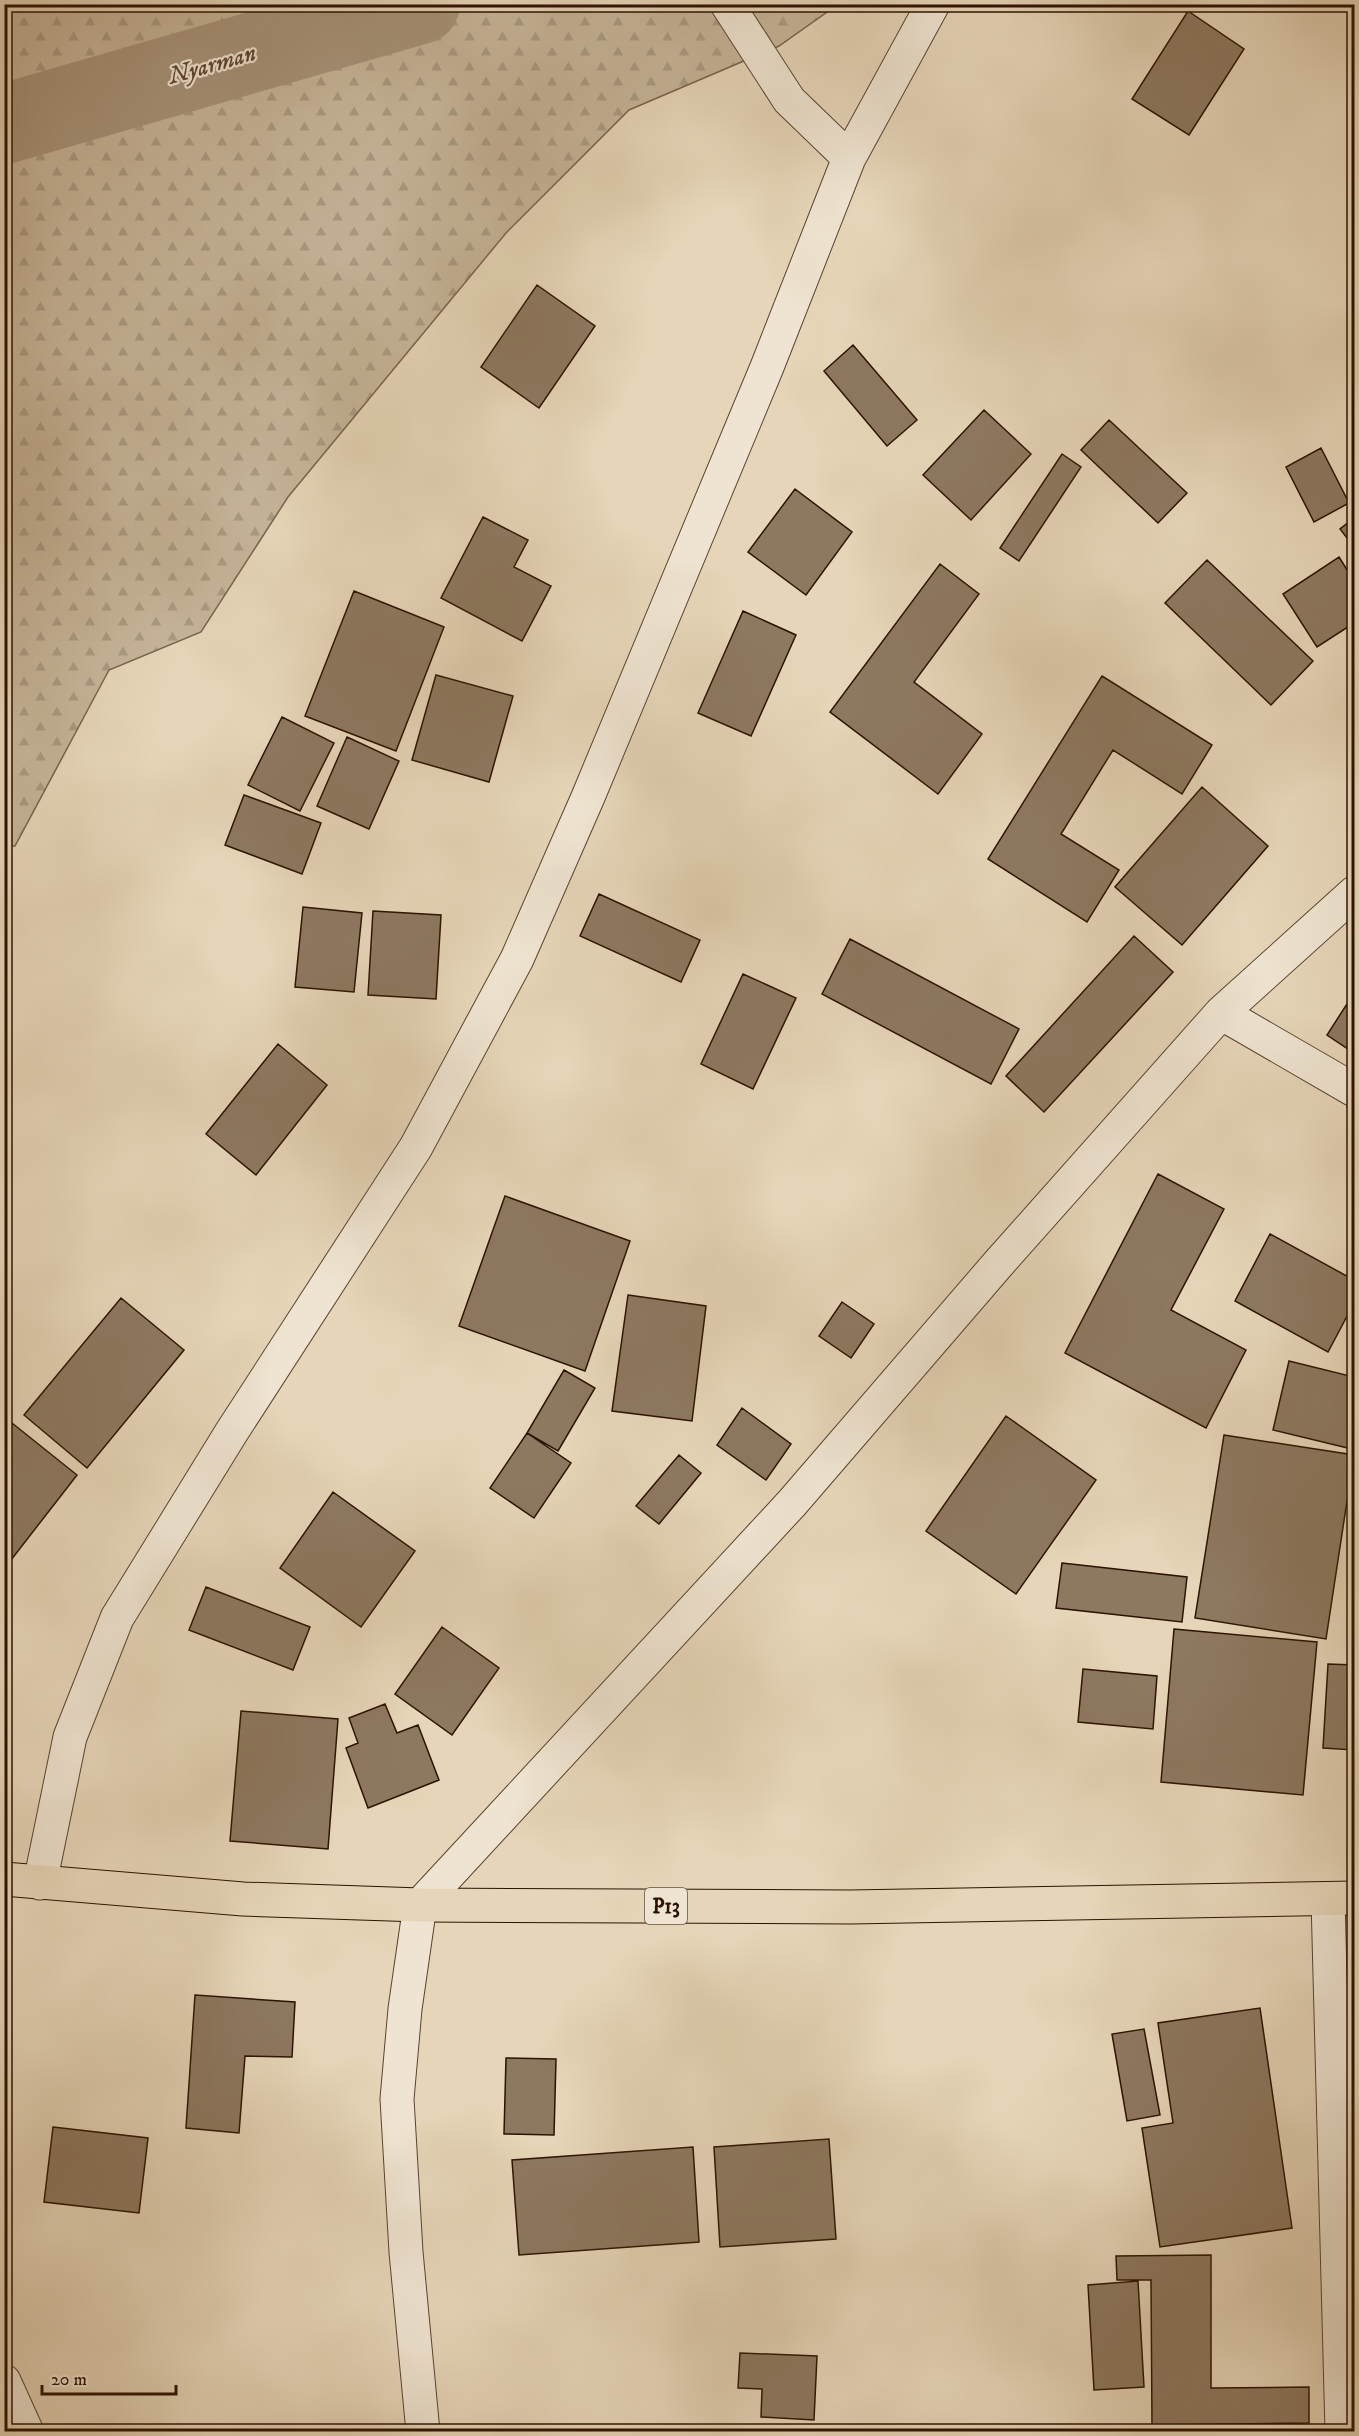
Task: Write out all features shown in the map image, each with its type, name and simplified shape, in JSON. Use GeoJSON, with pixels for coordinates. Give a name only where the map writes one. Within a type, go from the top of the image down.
{"type":"FeatureCollection","features":[{"type":"Feature","properties":{"kind":"main road","name":"P13"},"geometry":{"type":"LineString","coordinates":[[4,1879],[243,1899],[420,1905],[851,1907],[1341,1898]]}},
{"type":"Feature","properties":{"kind":"street"},"geometry":{"type":"LineString","coordinates":[[727,4],[789,100],[849,158]]}},
{"type":"Feature","properties":{"kind":"street"},"geometry":{"type":"LineString","coordinates":[[40,1883],[70,1737],[117,1618],[231,1433],[416,1147],[517,959],[588,797],[762,378],[849,158],[933,4]]}},
{"type":"Feature","properties":{"kind":"street"},"geometry":{"type":"LineString","coordinates":[[423,2432],[406,2252],[397,2099],[405,2008],[420,1905],[792,1503],[998,1264],[1221,1013],[1354,894]]}},
{"type":"Feature","properties":{"kind":"street"},"geometry":{"type":"LineString","coordinates":[[1221,1013],[1354,1090]]}},
{"type":"Feature","properties":{"kind":"street"},"geometry":{"type":"LineString","coordinates":[[1341,1898],[1342,2432]]}},
{"type":"Feature","properties":{"kind":"street"},"geometry":{"type":"LineString","coordinates":[[4,2381],[27,2432]]}},
{"type":"Feature","properties":{"kind":"green space"},"geometry":{"type":"Polygon","coordinates":[[[4,5],[837,5],[779,46],[629,110],[506,233],[288,497],[201,632],[109,670],[15,846],[5,846],[4,5]]]}},
{"type":"Feature","properties":{"kind":"building"},"geometry":{"type":"Polygon","coordinates":[[[1188,11],[1244,49],[1189,135],[1132,99],[1188,11]]]}},
{"type":"Feature","properties":{"kind":"building"},"geometry":{"type":"Polygon","coordinates":[[[537,285],[595,326],[539,408],[481,367],[537,285]]]}},
{"type":"Feature","properties":{"kind":"building"},"geometry":{"type":"Polygon","coordinates":[[[853,345],[917,420],[887,446],[824,371],[853,345]]]}},
{"type":"Feature","properties":{"kind":"building"},"geometry":{"type":"Polygon","coordinates":[[[984,410],[1031,454],[971,520],[923,475],[984,410]]]}},
{"type":"Feature","properties":{"kind":"building"},"geometry":{"type":"Polygon","coordinates":[[[1109,420],[1187,493],[1158,523],[1081,450],[1109,420]]]}},
{"type":"Feature","properties":{"kind":"building"},"geometry":{"type":"Polygon","coordinates":[[[1321,448],[1349,503],[1314,522],[1286,467],[1321,448]]]}},
{"type":"Feature","properties":{"kind":"building"},"geometry":{"type":"Polygon","coordinates":[[[1062,454],[1081,467],[1019,561],[1000,548],[1062,454]]]}},
{"type":"Feature","properties":{"kind":"building"},"geometry":{"type":"Polygon","coordinates":[[[795,489],[852,532],[806,595],[748,552],[795,489]]]}},
{"type":"Feature","properties":{"kind":"building"},"geometry":{"type":"Polygon","coordinates":[[[483,517],[528,540],[514,567],[551,586],[522,641],[441,598],[483,517]]]}},
{"type":"Feature","properties":{"kind":"building"},"geometry":{"type":"Polygon","coordinates":[[[1354,518],[1354,547],[1340,529],[1354,518]]]}},
{"type":"Feature","properties":{"kind":"building"},"geometry":{"type":"Polygon","coordinates":[[[1339,557],[1354,581],[1354,623],[1317,647],[1283,594],[1339,557]]]}},
{"type":"Feature","properties":{"kind":"building"},"geometry":{"type":"Polygon","coordinates":[[[1207,560],[1313,661],[1271,705],[1165,603],[1207,560]]]}},
{"type":"Feature","properties":{"kind":"building"},"geometry":{"type":"Polygon","coordinates":[[[940,564],[979,594],[914,682],[982,734],[938,794],[830,712],[940,564]]]}},
{"type":"Feature","properties":{"kind":"building"},"geometry":{"type":"Polygon","coordinates":[[[354,591],[444,627],[396,751],[305,716],[354,591]]]}},
{"type":"Feature","properties":{"kind":"building"},"geometry":{"type":"Polygon","coordinates":[[[743,611],[796,635],[751,736],[698,713],[743,611]]]}},
{"type":"Feature","properties":{"kind":"building"},"geometry":{"type":"Polygon","coordinates":[[[436,675],[513,696],[489,782],[412,760],[436,675]]]}},
{"type":"Feature","properties":{"kind":"building"},"geometry":{"type":"Polygon","coordinates":[[[1102,676],[1212,745],[1182,794],[1113,750],[1061,834],[1119,870],[1087,922],[988,859],[1102,676]]]}},
{"type":"Feature","properties":{"kind":"building"},"geometry":{"type":"Polygon","coordinates":[[[282,717],[334,743],[300,811],[248,785],[282,717]]]}},
{"type":"Feature","properties":{"kind":"building"},"geometry":{"type":"Polygon","coordinates":[[[347,737],[399,761],[369,829],[317,806],[347,737]]]}},
{"type":"Feature","properties":{"kind":"building"},"geometry":{"type":"Polygon","coordinates":[[[1202,787],[1268,846],[1182,945],[1115,887],[1202,787]]]}},
{"type":"Feature","properties":{"kind":"building"},"geometry":{"type":"Polygon","coordinates":[[[244,795],[321,823],[302,874],[225,845],[244,795]]]}},
{"type":"Feature","properties":{"kind":"building"},"geometry":{"type":"Polygon","coordinates":[[[599,894],[700,940],[681,982],[580,936],[599,894]]]}},
{"type":"Feature","properties":{"kind":"building"},"geometry":{"type":"Polygon","coordinates":[[[303,907],[362,913],[354,992],[295,987],[303,907]]]}},
{"type":"Feature","properties":{"kind":"building"},"geometry":{"type":"Polygon","coordinates":[[[373,911],[441,915],[436,999],[368,995],[373,911]]]}},
{"type":"Feature","properties":{"kind":"building"},"geometry":{"type":"Polygon","coordinates":[[[1134,936],[1173,972],[1044,1112],[1006,1076],[1134,936]]]}},
{"type":"Feature","properties":{"kind":"building"},"geometry":{"type":"Polygon","coordinates":[[[850,939],[1019,1029],[991,1084],[822,994],[850,939]]]}},
{"type":"Feature","properties":{"kind":"building"},"geometry":{"type":"Polygon","coordinates":[[[743,974],[796,998],[753,1089],[701,1064],[743,974]]]}},
{"type":"Feature","properties":{"kind":"building"},"geometry":{"type":"Polygon","coordinates":[[[1354,993],[1354,1053],[1327,1035],[1354,993]]]}},
{"type":"Feature","properties":{"kind":"building"},"geometry":{"type":"Polygon","coordinates":[[[278,1044],[327,1085],[256,1175],[206,1134],[278,1044]]]}},
{"type":"Feature","properties":{"kind":"building"},"geometry":{"type":"Polygon","coordinates":[[[1158,1174],[1224,1209],[1171,1310],[1246,1350],[1206,1428],[1065,1353],[1158,1174]]]}},
{"type":"Feature","properties":{"kind":"building"},"geometry":{"type":"Polygon","coordinates":[[[505,1196],[630,1241],[585,1371],[459,1326],[505,1196]]]}},
{"type":"Feature","properties":{"kind":"building"},"geometry":{"type":"Polygon","coordinates":[[[1270,1234],[1354,1280],[1354,1303],[1328,1352],[1235,1301],[1270,1234]]]}},
{"type":"Feature","properties":{"kind":"building"},"geometry":{"type":"Polygon","coordinates":[[[628,1295],[706,1306],[692,1421],[612,1411],[628,1295]]]}},
{"type":"Feature","properties":{"kind":"building"},"geometry":{"type":"Polygon","coordinates":[[[121,1298],[184,1350],[87,1468],[24,1415],[121,1298]]]}},
{"type":"Feature","properties":{"kind":"building"},"geometry":{"type":"Polygon","coordinates":[[[842,1302],[874,1324],[851,1358],[819,1336],[842,1302]]]}},
{"type":"Feature","properties":{"kind":"building"},"geometry":{"type":"Polygon","coordinates":[[[1289,1361],[1354,1377],[1352,1449],[1273,1430],[1289,1361]]]}},
{"type":"Feature","properties":{"kind":"building"},"geometry":{"type":"Polygon","coordinates":[[[564,1370],[595,1388],[558,1451],[527,1433],[564,1370]]]}},
{"type":"Feature","properties":{"kind":"building"},"geometry":{"type":"Polygon","coordinates":[[[742,1408],[791,1444],[766,1480],[717,1445],[742,1408]]]}},
{"type":"Feature","properties":{"kind":"building"},"geometry":{"type":"Polygon","coordinates":[[[1006,1416],[1096,1480],[1016,1594],[926,1531],[1006,1416]]]}},
{"type":"Feature","properties":{"kind":"building"},"geometry":{"type":"Polygon","coordinates":[[[12,1423],[77,1475],[4,1569],[4,1434],[12,1423]]]}},
{"type":"Feature","properties":{"kind":"building"},"geometry":{"type":"Polygon","coordinates":[[[527,1433],[571,1463],[534,1518],[490,1488],[527,1433]]]}},
{"type":"Feature","properties":{"kind":"building"},"geometry":{"type":"Polygon","coordinates":[[[1224,1435],[1354,1455],[1326,1639],[1195,1618],[1224,1435]]]}},
{"type":"Feature","properties":{"kind":"building"},"geometry":{"type":"Polygon","coordinates":[[[679,1455],[701,1473],[659,1524],[636,1506],[679,1455]]]}},
{"type":"Feature","properties":{"kind":"building"},"geometry":{"type":"Polygon","coordinates":[[[333,1492],[415,1551],[361,1627],[280,1568],[333,1492]]]}},
{"type":"Feature","properties":{"kind":"building"},"geometry":{"type":"Polygon","coordinates":[[[1062,1563],[1187,1577],[1182,1622],[1056,1608],[1062,1563]]]}},
{"type":"Feature","properties":{"kind":"building"},"geometry":{"type":"Polygon","coordinates":[[[206,1587],[310,1627],[293,1670],[189,1630],[206,1587]]]}},
{"type":"Feature","properties":{"kind":"building"},"geometry":{"type":"Polygon","coordinates":[[[442,1627],[499,1668],[452,1735],[395,1694],[442,1627]]]}},
{"type":"Feature","properties":{"kind":"building"},"geometry":{"type":"Polygon","coordinates":[[[1174,1629],[1317,1642],[1303,1795],[1161,1782],[1174,1629]]]}},
{"type":"Feature","properties":{"kind":"building"},"geometry":{"type":"Polygon","coordinates":[[[1328,1664],[1354,1665],[1354,1750],[1323,1748],[1328,1664]]]}},
{"type":"Feature","properties":{"kind":"building"},"geometry":{"type":"Polygon","coordinates":[[[1083,1669],[1157,1676],[1153,1729],[1078,1722],[1083,1669]]]}},
{"type":"Feature","properties":{"kind":"building"},"geometry":{"type":"Polygon","coordinates":[[[385,1704],[397,1733],[418,1725],[439,1780],[368,1808],[346,1748],[358,1743],[349,1718],[385,1704]]]}},
{"type":"Feature","properties":{"kind":"building"},"geometry":{"type":"Polygon","coordinates":[[[241,1711],[338,1719],[328,1849],[230,1841],[241,1711]]]}},
{"type":"Feature","properties":{"kind":"building"},"geometry":{"type":"Polygon","coordinates":[[[195,1995],[295,2002],[292,2057],[245,2056],[239,2133],[186,2128],[195,1995]]]}},
{"type":"Feature","properties":{"kind":"building"},"geometry":{"type":"Polygon","coordinates":[[[1260,2008],[1292,2228],[1160,2247],[1142,2128],[1173,2123],[1158,2023],[1260,2008]]]}},
{"type":"Feature","properties":{"kind":"building"},"geometry":{"type":"Polygon","coordinates":[[[1144,2029],[1160,2115],[1127,2121],[1112,2034],[1144,2029]]]}},
{"type":"Feature","properties":{"kind":"building"},"geometry":{"type":"Polygon","coordinates":[[[506,2058],[556,2059],[554,2135],[504,2134],[506,2058]]]}},
{"type":"Feature","properties":{"kind":"building"},"geometry":{"type":"Polygon","coordinates":[[[53,2127],[148,2138],[139,2213],[44,2202],[53,2127]]]}},
{"type":"Feature","properties":{"kind":"building"},"geometry":{"type":"Polygon","coordinates":[[[829,2139],[836,2239],[720,2247],[714,2147],[829,2139]]]}},
{"type":"Feature","properties":{"kind":"building"},"geometry":{"type":"Polygon","coordinates":[[[693,2147],[699,2242],[519,2255],[512,2160],[693,2147]]]}},
{"type":"Feature","properties":{"kind":"building"},"geometry":{"type":"Polygon","coordinates":[[[1211,2255],[1211,2388],[1309,2387],[1309,2423],[1152,2425],[1151,2280],[1117,2280],[1116,2256],[1211,2255]]]}},
{"type":"Feature","properties":{"kind":"building"},"geometry":{"type":"Polygon","coordinates":[[[1138,2281],[1144,2387],[1094,2390],[1088,2285],[1138,2281]]]}},
{"type":"Feature","properties":{"kind":"building"},"geometry":{"type":"Polygon","coordinates":[[[740,2353],[817,2356],[814,2420],[761,2417],[762,2389],[738,2388],[740,2353]]]}},
{"type":"Feature","properties":{"kind":"waterway","name":"Nyarman"},"geometry":{"type":"LineString","coordinates":[[4,124],[420,4]]}}]}
